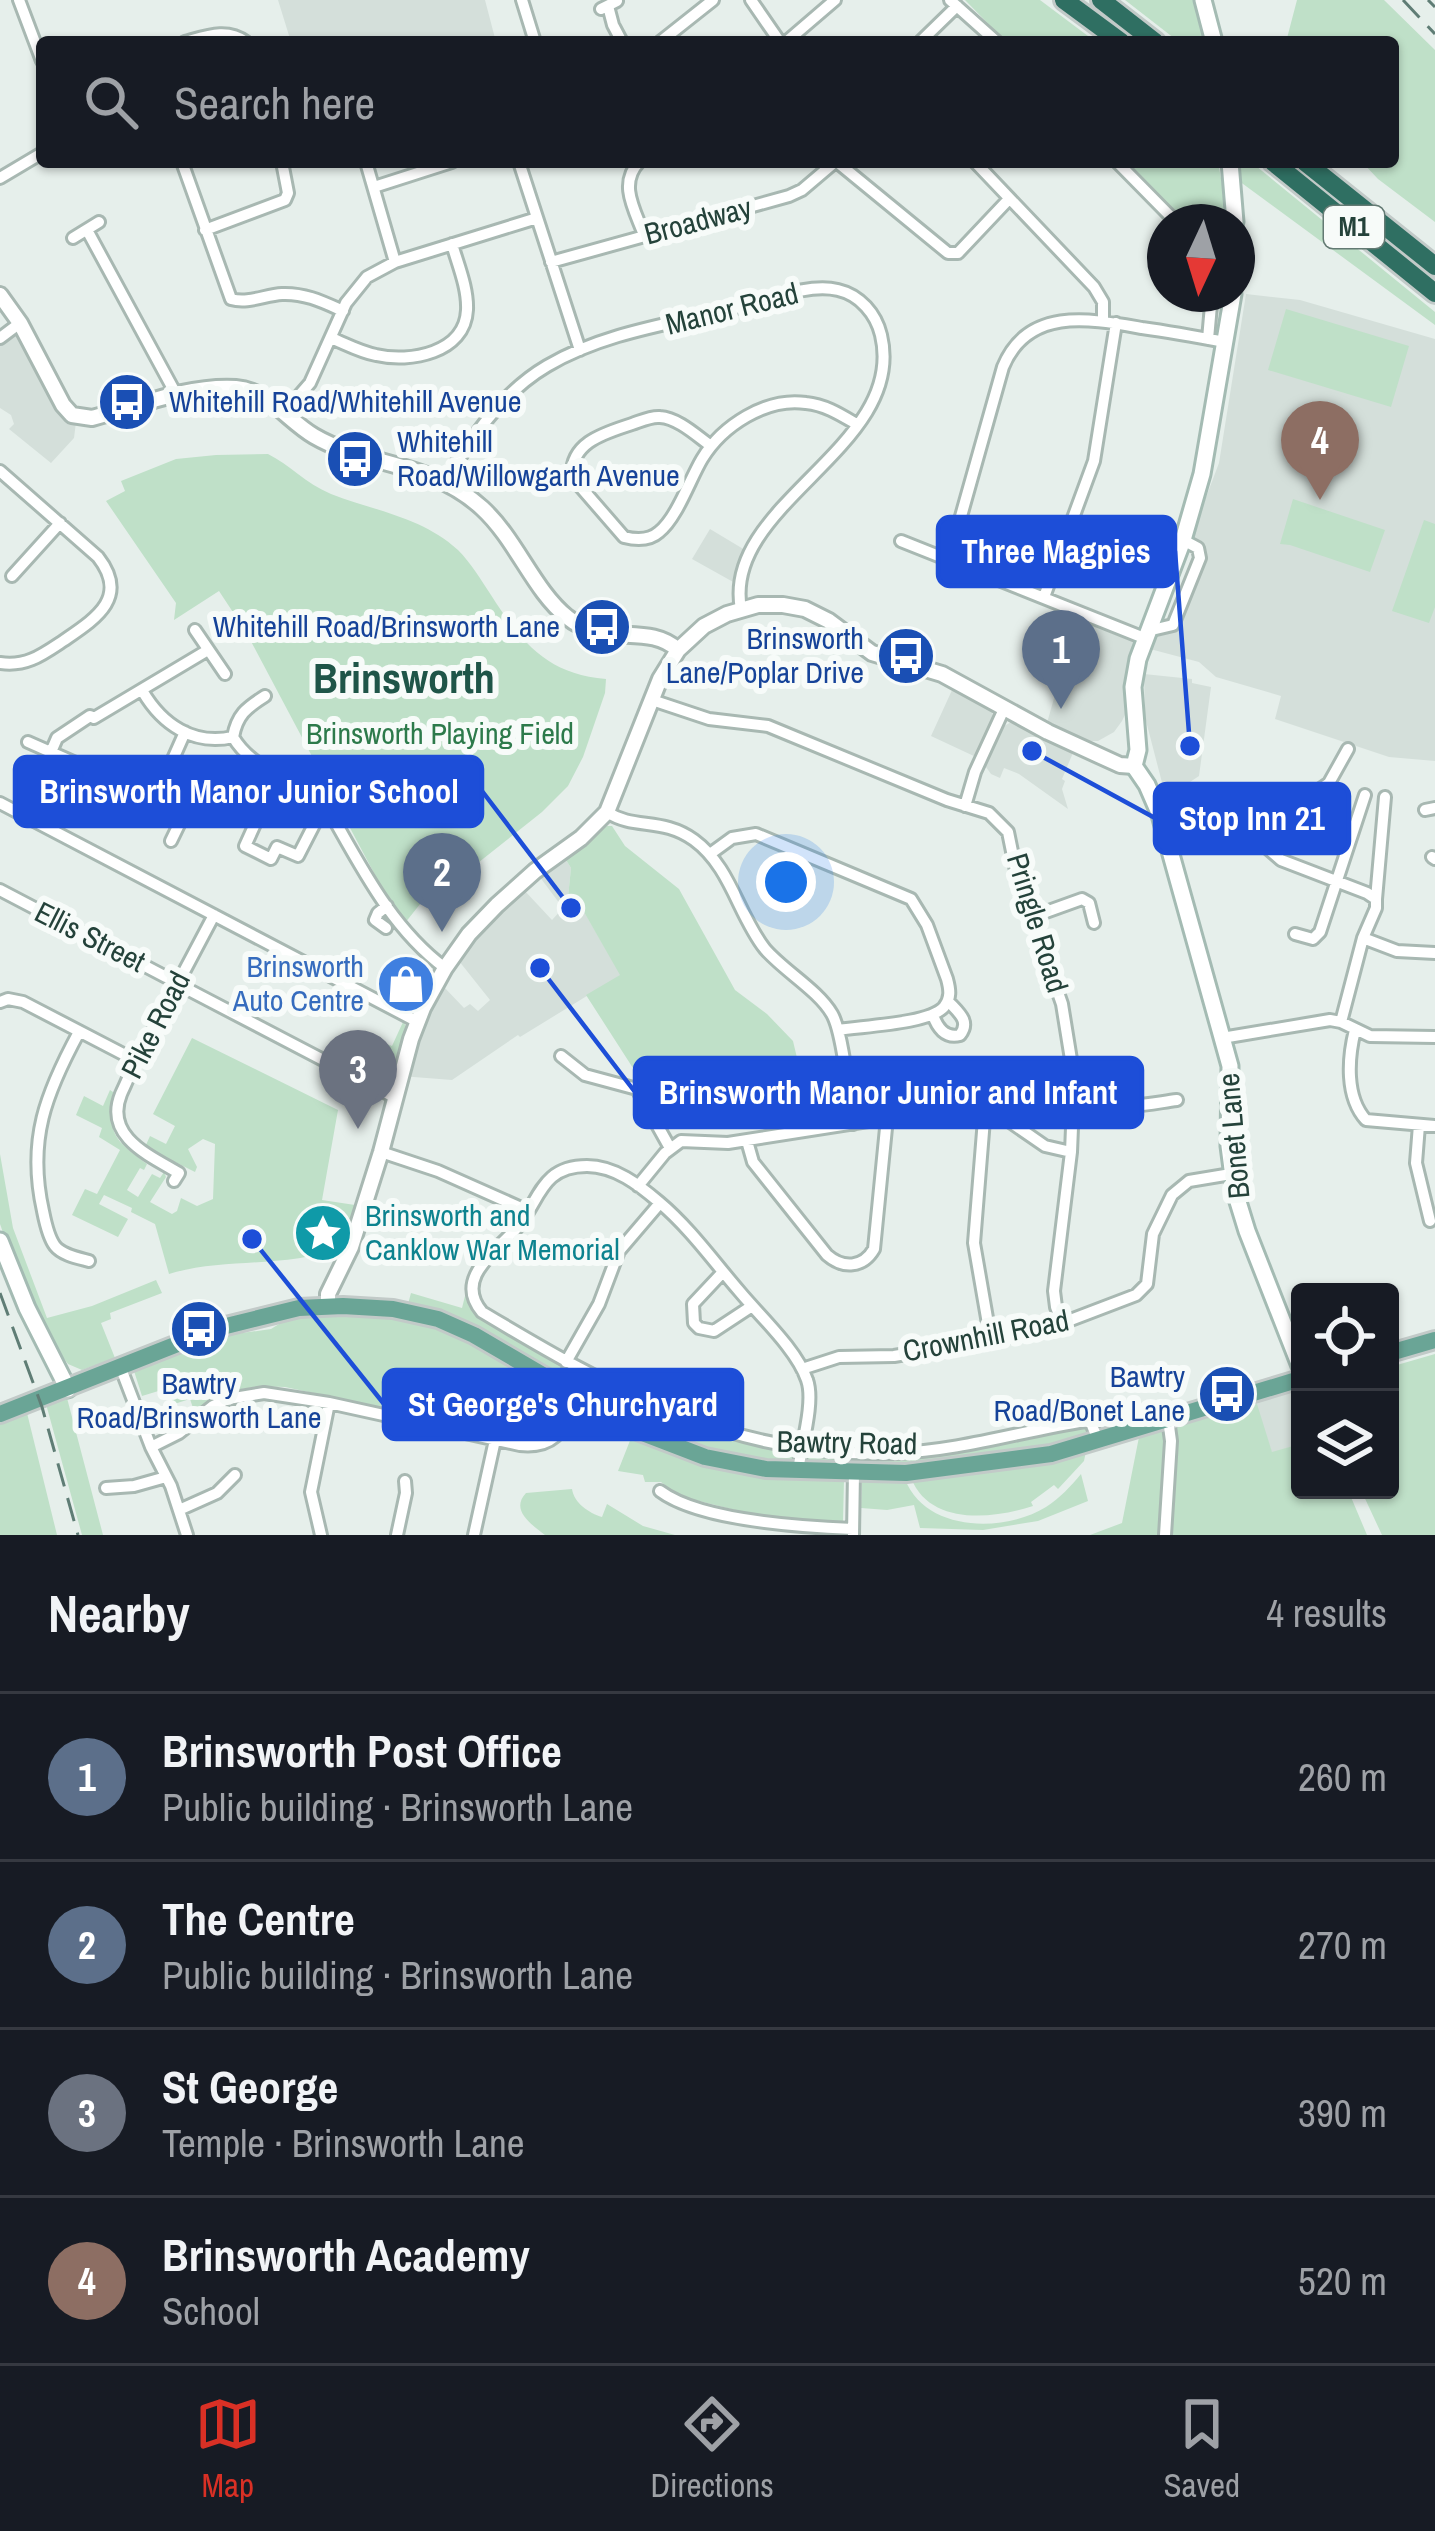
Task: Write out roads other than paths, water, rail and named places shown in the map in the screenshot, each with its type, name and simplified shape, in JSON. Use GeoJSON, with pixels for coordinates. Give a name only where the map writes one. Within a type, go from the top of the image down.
{"type":"FeatureCollection","features":[{"type":"Feature","properties":{"kind":"highway"},"geometry":{"type":"LineString","coordinates":[[1064,0],[1113,36]]}},
{"type":"Feature","properties":{"kind":"highway"},"geometry":{"type":"LineString","coordinates":[[1101,0],[1147,36]]}},
{"type":"Feature","properties":{"kind":"highway","name":"M1"},"geometry":{"type":"LineString","coordinates":[[1280,168],[1435,293]]}},
{"type":"Feature","properties":{"kind":"highway","name":"M1"},"geometry":{"type":"LineString","coordinates":[[1312,168],[1435,266]]}},
{"type":"Feature","properties":{"kind":"main road"},"geometry":{"type":"LineString","coordinates":[[1203,0],[1212,36]]}},
{"type":"Feature","properties":{"kind":"main road"},"geometry":{"type":"LineString","coordinates":[[1230,168],[1233,204]]}},
{"type":"Feature","properties":{"kind":"main road"},"geometry":{"type":"LineString","coordinates":[[1134,766],[1138,750],[1133,687],[1146,632],[1183,540],[1202,474],[1217,340],[1227,312]]}},
{"type":"Feature","properties":{"kind":"main road","name":"Bonet Lane"},"geometry":{"type":"LineString","coordinates":[[1134,766],[1160,815],[1222,1038],[1231,1078],[1231,1174],[1247,1231],[1291,1343]]}},
{"type":"Feature","properties":{"kind":"main road"},"geometry":{"type":"LineString","coordinates":[[0,1241],[68,1389]]}},
{"type":"Feature","properties":{"kind":"main road","name":"Bawtry Road"},"geometry":{"type":"LineString","coordinates":[[0,1414],[218,1328],[277,1312],[328,1306],[393,1309],[445,1322],[640,1432],[746,1467],[893,1474],[1052,1454],[1291,1381]]}},
{"type":"Feature","properties":{"kind":"main road"},"geometry":{"type":"LineString","coordinates":[[1399,1350],[1435,1340]]}},
{"type":"Feature","properties":{"kind":"street"},"geometry":{"type":"LineString","coordinates":[[19,0],[36,45]]}},
{"type":"Feature","properties":{"kind":"street"},"geometry":{"type":"LineString","coordinates":[[522,0],[533,36]]}},
{"type":"Feature","properties":{"kind":"street"},"geometry":{"type":"LineString","coordinates":[[668,36],[713,0]]}},
{"type":"Feature","properties":{"kind":"street"},"geometry":{"type":"LineString","coordinates":[[751,0],[778,36]]}},
{"type":"Feature","properties":{"kind":"street"},"geometry":{"type":"LineString","coordinates":[[790,36],[835,0]]}},
{"type":"Feature","properties":{"kind":"street"},"geometry":{"type":"LineString","coordinates":[[925,36],[954,3],[990,36]]}},
{"type":"Feature","properties":{"kind":"street"},"geometry":{"type":"LineString","coordinates":[[608,5],[619,36]]}},
{"type":"Feature","properties":{"kind":"street"},"geometry":{"type":"LineString","coordinates":[[0,178],[36,157]]}},
{"type":"Feature","properties":{"kind":"street"},"geometry":{"type":"LineString","coordinates":[[184,168],[231,298],[239,302],[305,295],[343,311]]}},
{"type":"Feature","properties":{"kind":"street"},"geometry":{"type":"LineString","coordinates":[[206,230],[294,198],[284,168]]}},
{"type":"Feature","properties":{"kind":"street"},"geometry":{"type":"LineString","coordinates":[[368,168],[395,262]]}},
{"type":"Feature","properties":{"kind":"street"},"geometry":{"type":"LineString","coordinates":[[374,187],[433,168]]}},
{"type":"Feature","properties":{"kind":"street"},"geometry":{"type":"LineString","coordinates":[[521,168],[580,350]]}},
{"type":"Feature","properties":{"kind":"street"},"geometry":{"type":"LineString","coordinates":[[635,168],[628,189],[644,235]]}},
{"type":"Feature","properties":{"kind":"street","name":"Broadway"},"geometry":{"type":"LineString","coordinates":[[551,262],[789,196],[829,168]]}},
{"type":"Feature","properties":{"kind":"street"},"geometry":{"type":"LineString","coordinates":[[843,168],[954,261],[1009,199]]}},
{"type":"Feature","properties":{"kind":"street"},"geometry":{"type":"LineString","coordinates":[[981,168],[1094,287],[1109,322],[1094,461],[1044,597]]}},
{"type":"Feature","properties":{"kind":"street"},"geometry":{"type":"LineString","coordinates":[[1123,168],[1158,204]]}},
{"type":"Feature","properties":{"kind":"street"},"geometry":{"type":"LineString","coordinates":[[284,413],[310,383],[358,285],[374,272],[537,218]]}},
{"type":"Feature","properties":{"kind":"street"},"geometry":{"type":"LineString","coordinates":[[73,238],[99,222]]}},
{"type":"Feature","properties":{"kind":"street"},"geometry":{"type":"LineString","coordinates":[[86,230],[177,396]]}},
{"type":"Feature","properties":{"kind":"street"},"geometry":{"type":"LineString","coordinates":[[331,338],[386,357],[429,353],[454,340],[464,326],[466,302],[452,244]]}},
{"type":"Feature","properties":{"kind":"street","name":"Manor Road"},"geometry":{"type":"LineString","coordinates":[[444,482],[501,404],[544,368],[580,350],[624,335],[814,290],[847,293],[876,321],[883,366],[878,387],[858,425],[758,539],[740,582],[741,609]]}},
{"type":"Feature","properties":{"kind":"street"},"geometry":{"type":"LineString","coordinates":[[0,295],[72,415],[92,418],[209,389],[245,389],[318,438],[444,482],[473,500],[496,522],[569,620],[602,634],[662,638],[678,650]]}},
{"type":"Feature","properties":{"kind":"street"},"geometry":{"type":"LineString","coordinates":[[949,559],[1006,358],[1021,342],[1046,325],[1070,319],[1217,340],[1214,312]]}},
{"type":"Feature","properties":{"kind":"street"},"geometry":{"type":"LineString","coordinates":[[0,338],[20,323]]}},
{"type":"Feature","properties":{"kind":"street"},"geometry":{"type":"LineString","coordinates":[[711,446],[670,419],[656,417],[598,436],[576,454],[571,471],[618,532],[632,539],[649,538],[664,528],[711,446],[744,418],[784,403],[805,402],[858,425]]}},
{"type":"Feature","properties":{"kind":"street"},"geometry":{"type":"LineString","coordinates":[[0,471],[98,557],[109,572],[111,589],[106,606],[89,623],[29,662],[0,662]]}},
{"type":"Feature","properties":{"kind":"street"},"geometry":{"type":"LineString","coordinates":[[12,576],[60,523]]}},
{"type":"Feature","properties":{"kind":"street"},"geometry":{"type":"LineString","coordinates":[[901,541],[1146,632]]}},
{"type":"Feature","properties":{"kind":"street"},"geometry":{"type":"LineString","coordinates":[[328,1306],[328,1294],[351,1247],[418,1022],[445,968],[496,905],[607,812],[666,667],[704,626],[741,609],[766,604],[805,609],[872,653],[942,674],[1004,710],[1120,765],[1134,766]]}},
{"type":"Feature","properties":{"kind":"street"},"geometry":{"type":"LineString","coordinates":[[195,630],[225,674]]}},
{"type":"Feature","properties":{"kind":"street"},"geometry":{"type":"LineString","coordinates":[[51,752],[57,738],[90,716],[142,692],[208,650]]}},
{"type":"Feature","properties":{"kind":"street"},"geometry":{"type":"LineString","coordinates":[[142,692],[156,714],[185,732],[208,739],[233,737]]}},
{"type":"Feature","properties":{"kind":"street"},"geometry":{"type":"LineString","coordinates":[[265,696],[236,721],[233,737],[240,748],[256,763],[312,788],[406,933],[445,968]]}},
{"type":"Feature","properties":{"kind":"street","name":"Pringle Road"},"geometry":{"type":"LineString","coordinates":[[652,700],[710,719],[768,727],[989,814],[1008,832],[1016,871],[1062,1004],[1075,1090],[1054,1291],[1063,1325]]}},
{"type":"Feature","properties":{"kind":"street"},"geometry":{"type":"LineString","coordinates":[[965,806],[1004,710]]}},
{"type":"Feature","properties":{"kind":"street"},"geometry":{"type":"LineString","coordinates":[[157,795],[185,732]]}},
{"type":"Feature","properties":{"kind":"street"},"geometry":{"type":"LineString","coordinates":[[28,742],[78,764]]}},
{"type":"Feature","properties":{"kind":"street"},"geometry":{"type":"LineString","coordinates":[[1270,850],[1283,839],[1306,799],[1329,782],[1348,748]]}},
{"type":"Feature","properties":{"kind":"street"},"geometry":{"type":"LineString","coordinates":[[117,776],[188,805],[171,841]]}},
{"type":"Feature","properties":{"kind":"street"},"geometry":{"type":"LineString","coordinates":[[1295,934],[1318,936],[1365,795]]}},
{"type":"Feature","properties":{"kind":"street"},"geometry":{"type":"LineString","coordinates":[[1341,1022],[1363,938],[1376,908],[1385,797]]}},
{"type":"Feature","properties":{"kind":"street"},"geometry":{"type":"LineString","coordinates":[[0,803],[418,1022]]}},
{"type":"Feature","properties":{"kind":"street"},"geometry":{"type":"LineString","coordinates":[[260,813],[244,846],[271,859],[277,847],[298,856],[316,819],[329,811]]}},
{"type":"Feature","properties":{"kind":"street"},"geometry":{"type":"LineString","coordinates":[[607,812],[624,821],[673,828],[692,838],[718,864],[765,948],[827,1007],[838,1030],[854,1124]]}},
{"type":"Feature","properties":{"kind":"street"},"geometry":{"type":"LineString","coordinates":[[1160,815],[1251,834],[1281,860],[1376,899]]}},
{"type":"Feature","properties":{"kind":"street"},"geometry":{"type":"LineString","coordinates":[[710,854],[732,838],[756,834],[917,904],[950,989],[948,1001],[933,1015],[838,1030]]}},
{"type":"Feature","properties":{"kind":"street","name":"Ellis Street"},"geometry":{"type":"LineString","coordinates":[[0,890],[166,976],[181,976]]}},
{"type":"Feature","properties":{"kind":"street"},"geometry":{"type":"LineString","coordinates":[[1032,917],[1082,899],[1089,903],[1094,923]]}},
{"type":"Feature","properties":{"kind":"street"},"geometry":{"type":"LineString","coordinates":[[386,928],[375,920],[387,906]]}},
{"type":"Feature","properties":{"kind":"street","name":"Pike Road"},"geometry":{"type":"LineString","coordinates":[[174,1181],[178,1173],[136,1148],[119,1125],[119,1099],[133,1068],[133,1056],[142,1052],[214,915]]}},
{"type":"Feature","properties":{"kind":"street"},"geometry":{"type":"LineString","coordinates":[[1363,938],[1397,951],[1435,953]]}},
{"type":"Feature","properties":{"kind":"street"},"geometry":{"type":"LineString","coordinates":[[189,990],[396,1098]]}},
{"type":"Feature","properties":{"kind":"street"},"geometry":{"type":"LineString","coordinates":[[933,1015],[944,1033],[959,1035],[964,1020],[948,1001]]}},
{"type":"Feature","properties":{"kind":"street"},"geometry":{"type":"LineString","coordinates":[[0,1002],[23,1002],[133,1056]]}},
{"type":"Feature","properties":{"kind":"street"},"geometry":{"type":"LineString","coordinates":[[1222,1038],[1313,1022],[1341,1022],[1370,1036],[1435,1036]]}},
{"type":"Feature","properties":{"kind":"street"},"geometry":{"type":"LineString","coordinates":[[1355,1030],[1349,1061],[1361,1117],[1435,1126]]}},
{"type":"Feature","properties":{"kind":"street"},"geometry":{"type":"LineString","coordinates":[[79,1031],[50,1088],[36,1168],[55,1246],[89,1261]]}},
{"type":"Feature","properties":{"kind":"street"},"geometry":{"type":"LineString","coordinates":[[561,1056],[585,1075],[637,1089],[670,1148]]}},
{"type":"Feature","properties":{"kind":"street"},"geometry":{"type":"LineString","coordinates":[[1075,1090],[1094,1090],[1127,1106],[1177,1100]]}},
{"type":"Feature","properties":{"kind":"street"},"geometry":{"type":"LineString","coordinates":[[638,1186],[670,1148],[689,1139],[747,1141],[964,1106],[985,1107],[1045,1146],[1071,1152]]}},
{"type":"Feature","properties":{"kind":"street"},"geometry":{"type":"LineString","coordinates":[[985,1107],[974,1243],[991,1341]]}},
{"type":"Feature","properties":{"kind":"street"},"geometry":{"type":"LineString","coordinates":[[747,1141],[753,1162],[827,1255],[855,1265],[874,1249],[887,1118]]}},
{"type":"Feature","properties":{"kind":"street"},"geometry":{"type":"LineString","coordinates":[[1419,1125],[1416,1163],[1430,1221]]}},
{"type":"Feature","properties":{"kind":"street"},"geometry":{"type":"LineString","coordinates":[[381,1152],[528,1211],[540,1188],[567,1168],[596,1166],[638,1186],[660,1203],[723,1272],[802,1369],[810,1393],[798,1471]]}},
{"type":"Feature","properties":{"kind":"street","name":"Crownhill Road"},"geometry":{"type":"LineString","coordinates":[[802,1369],[839,1358],[894,1356],[1063,1325],[1142,1291],[1149,1277],[1156,1225],[1172,1195],[1189,1181],[1231,1174]]}},
{"type":"Feature","properties":{"kind":"street"},"geometry":{"type":"LineString","coordinates":[[566,1362],[599,1304],[619,1251],[660,1203]]}},
{"type":"Feature","properties":{"kind":"street","name":"Bawtry Road"},"geometry":{"type":"LineString","coordinates":[[528,1211],[472,1282],[473,1299],[482,1312],[618,1390],[682,1417],[761,1440],[874,1453],[1022,1436],[1085,1421],[1091,1423],[1098,1441]]}},
{"type":"Feature","properties":{"kind":"street"},"geometry":{"type":"LineString","coordinates":[[723,1272],[693,1304],[694,1323],[714,1331],[752,1306]]}},
{"type":"Feature","properties":{"kind":"street"},"geometry":{"type":"LineString","coordinates":[[120,1366],[187,1535]]}},
{"type":"Feature","properties":{"kind":"street"},"geometry":{"type":"LineString","coordinates":[[152,1447],[213,1406],[239,1396],[276,1394],[531,1446],[546,1443],[564,1428],[580,1399]]}},
{"type":"Feature","properties":{"kind":"street"},"geometry":{"type":"LineString","coordinates":[[321,1535],[311,1492],[329,1403]]}},
{"type":"Feature","properties":{"kind":"street"},"geometry":{"type":"LineString","coordinates":[[1165,1535],[1168,1419]]}},
{"type":"Feature","properties":{"kind":"street"},"geometry":{"type":"LineString","coordinates":[[473,1535],[495,1440]]}},
{"type":"Feature","properties":{"kind":"street"},"geometry":{"type":"LineString","coordinates":[[660,1491],[748,1520],[853,1532],[854,1472]]}},
{"type":"Feature","properties":{"kind":"street"},"geometry":{"type":"LineString","coordinates":[[179,1510],[230,1490],[235,1474]]}},
{"type":"Feature","properties":{"kind":"street"},"geometry":{"type":"LineString","coordinates":[[106,1488],[166,1477]]}},
{"type":"Feature","properties":{"kind":"street"},"geometry":{"type":"LineString","coordinates":[[397,1535],[405,1481]]}},
{"type":"Feature","properties":{"kind":"railway"},"geometry":{"type":"LineString","coordinates":[[1403,0],[1435,34]]}},
{"type":"Feature","properties":{"kind":"railway"},"geometry":{"type":"LineString","coordinates":[[1428,0],[1435,7]]}},
{"type":"Feature","properties":{"kind":"railway"},"geometry":{"type":"LineString","coordinates":[[0,1293],[42,1407],[78,1535]]}},
{"type":"Feature","properties":{"kind":"place","name":"Whitehill Road/Whitehill Avenue"},"geometry":{"type":"Point","coordinates":[127,402]}},
{"type":"Feature","properties":{"kind":"place","name":"Whitehill Road/Willowgarth Avenue"},"geometry":{"type":"Point","coordinates":[355,459]}},
{"type":"Feature","properties":{"kind":"place","name":"Brinsworth Academy"},"geometry":{"type":"Point","coordinates":[1320,500]}},
{"type":"Feature","properties":{"kind":"place","name":"Whitehill Road/Brinsworth Lane"},"geometry":{"type":"Point","coordinates":[602,627]}},
{"type":"Feature","properties":{"kind":"place","name":"Brinsworth Lane/Poplar Drive"},"geometry":{"type":"Point","coordinates":[906,656]}},
{"type":"Feature","properties":{"kind":"place","name":"Brinsworth Post Office"},"geometry":{"type":"Point","coordinates":[1061,709]}},
{"type":"Feature","properties":{"kind":"place","name":"Three Magpies"},"geometry":{"type":"Point","coordinates":[1190,746]}},
{"type":"Feature","properties":{"kind":"place","name":"Stop Inn 21"},"geometry":{"type":"Point","coordinates":[1032,751]}},
{"type":"Feature","properties":{"kind":"place","name":"Brinsworth Manor Junior School"},"geometry":{"type":"Point","coordinates":[571,908]}},
{"type":"Feature","properties":{"kind":"place","name":"The Centre"},"geometry":{"type":"Point","coordinates":[442,932]}},
{"type":"Feature","properties":{"kind":"place","name":"Brinsworth Manor Junior and Infant"},"geometry":{"type":"Point","coordinates":[540,968]}},
{"type":"Feature","properties":{"kind":"place","name":"Brinsworth Auto Centre"},"geometry":{"type":"Point","coordinates":[406,984]}},
{"type":"Feature","properties":{"kind":"place","name":"St George"},"geometry":{"type":"Point","coordinates":[358,1129]}},
{"type":"Feature","properties":{"kind":"place","name":"Brinsworth and Canklow War Memorial"},"geometry":{"type":"Point","coordinates":[323,1233]}},
{"type":"Feature","properties":{"kind":"place","name":"St George's Churchyard"},"geometry":{"type":"Point","coordinates":[252,1239]}},
{"type":"Feature","properties":{"kind":"place","name":"Bawtry Road/Brinsworth Lane"},"geometry":{"type":"Point","coordinates":[199,1329]}},
{"type":"Feature","properties":{"kind":"place","name":"Bawtry Road/Bonet Lane"},"geometry":{"type":"Point","coordinates":[1227,1394]}},
{"type":"Feature","properties":{"kind":"district","name":"Brinsworth"},"geometry":{"type":"Point","coordinates":[404,678]}},
{"type":"Feature","properties":{"kind":"park label","name":"Brinsworth Playing Field"},"geometry":{"type":"Point","coordinates":[440,734]}}]}
